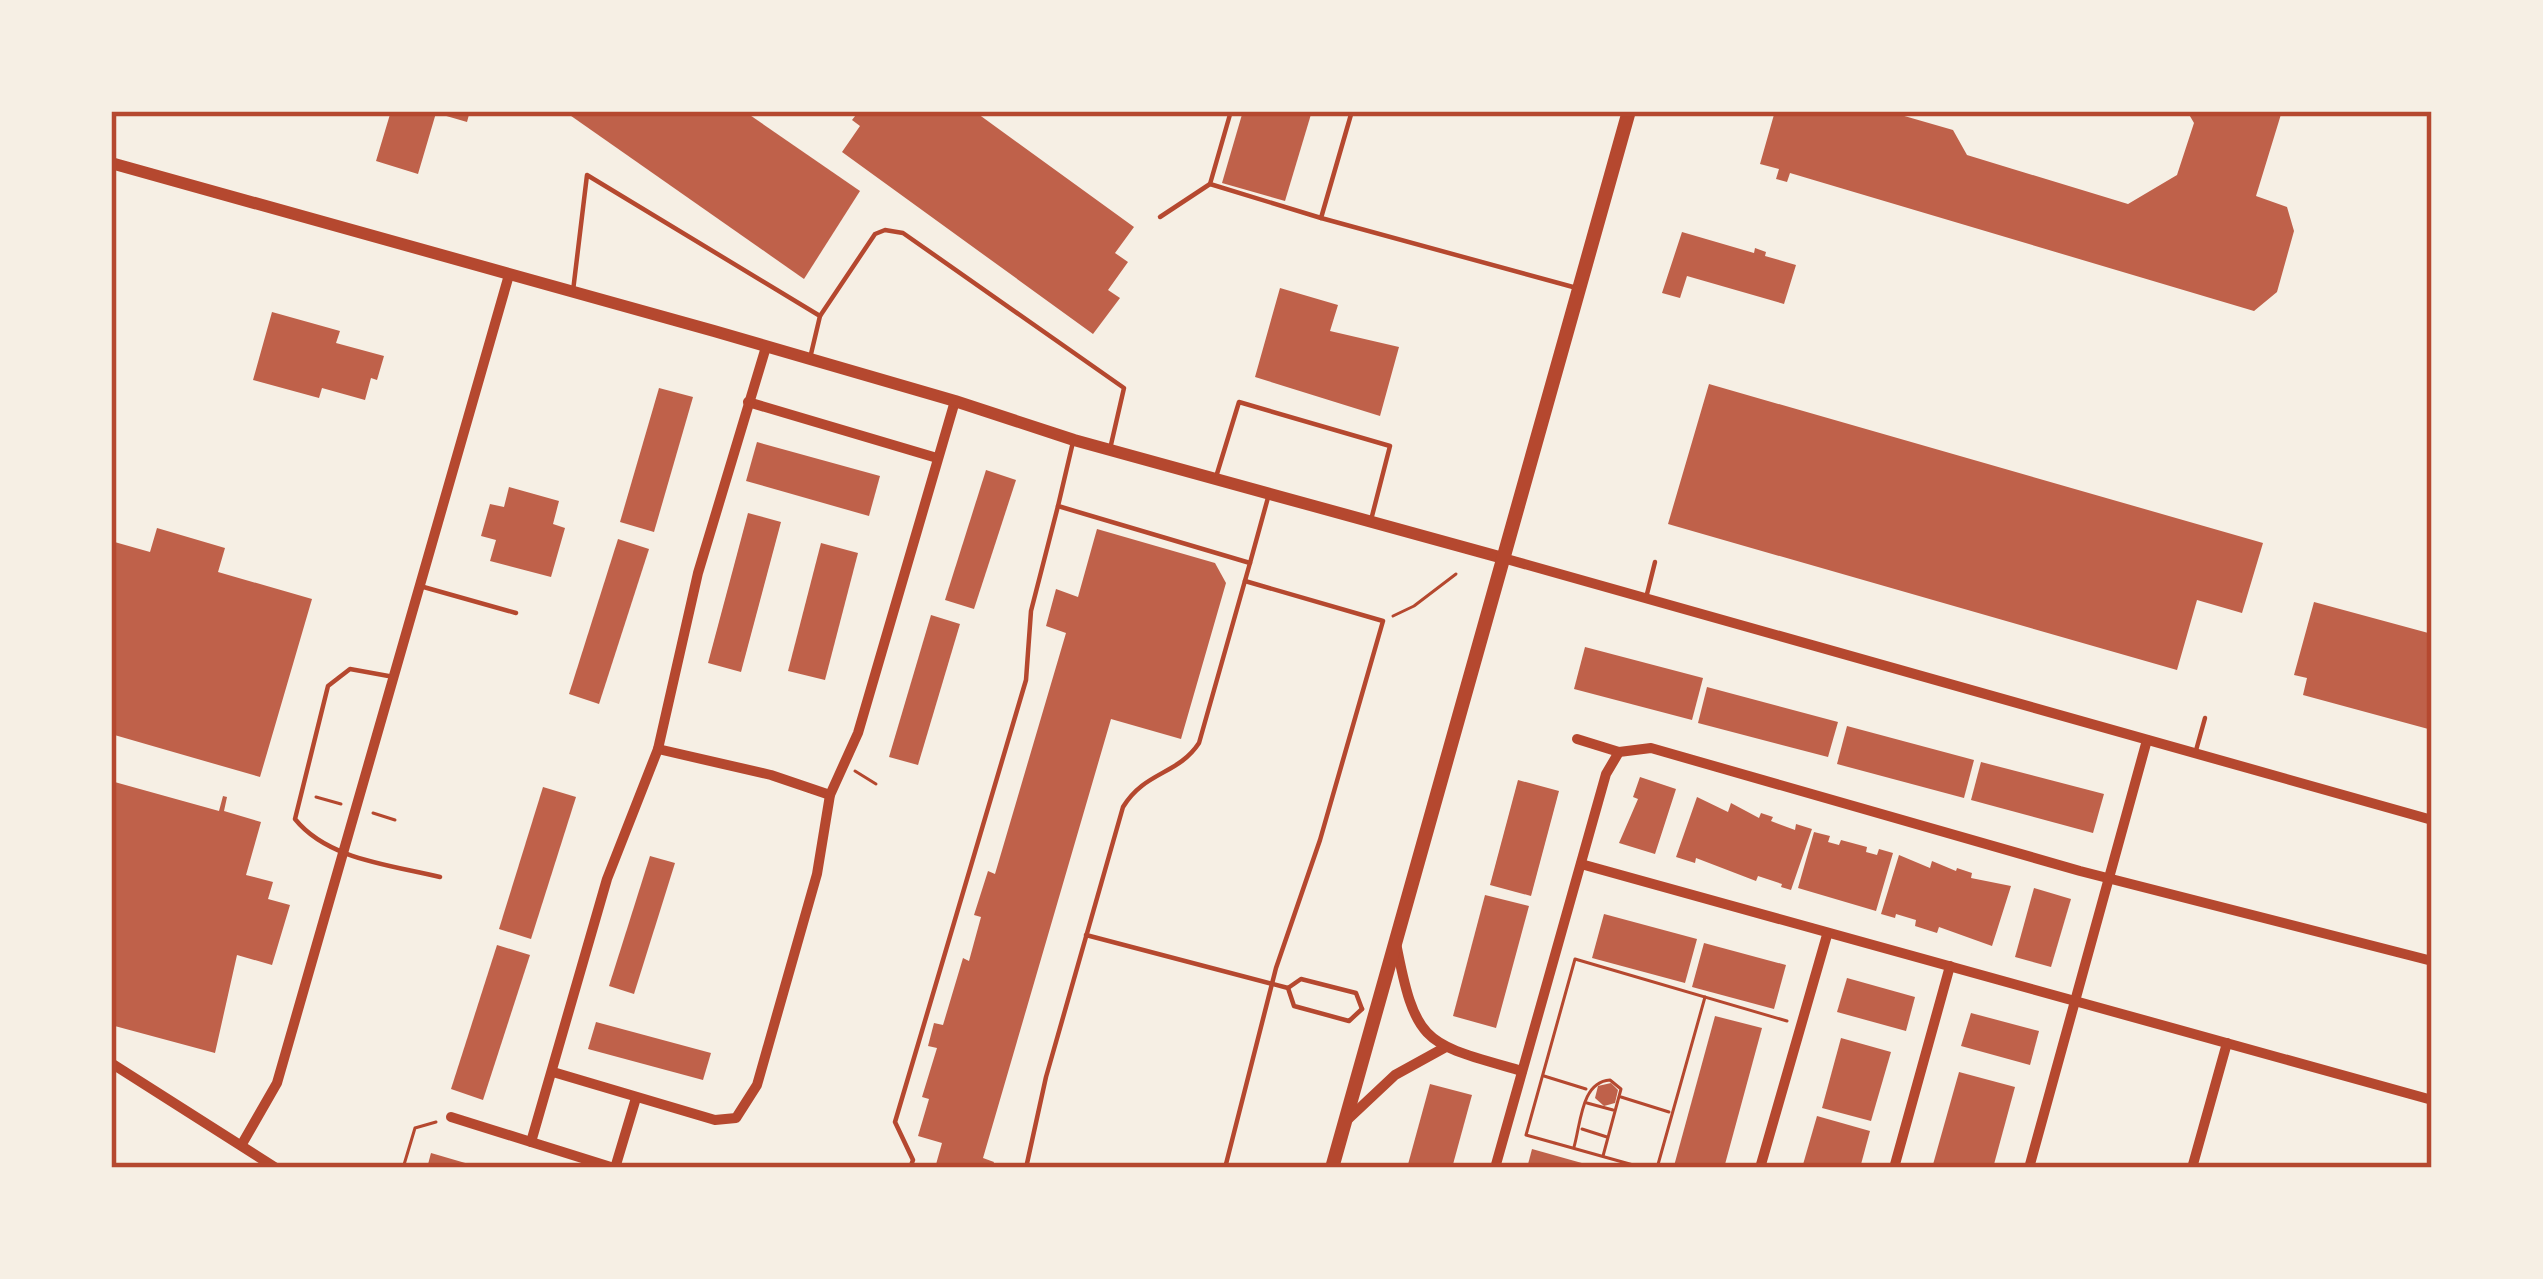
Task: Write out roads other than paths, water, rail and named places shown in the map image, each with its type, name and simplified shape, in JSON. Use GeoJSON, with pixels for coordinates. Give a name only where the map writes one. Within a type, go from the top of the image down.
{"type":"FeatureCollection","features":[{"type":"Feature","properties":{"kind":"main road"},"geometry":{"type":"LineString","coordinates":[[1332,1168],[1369,1011],[1396,942],[1629,111]]}},
{"type":"Feature","properties":{"kind":"street"},"geometry":{"type":"LineString","coordinates":[[111,163],[809,359],[1074,440],[2432,820]]}},
{"type":"Feature","properties":{"kind":"street"},"geometry":{"type":"LineString","coordinates":[[242,1144],[277,1084],[509,275]]}},
{"type":"Feature","properties":{"kind":"street"},"geometry":{"type":"LineString","coordinates":[[531,1142],[607,879],[658,749],[698,573],[766,347]]}},
{"type":"Feature","properties":{"kind":"street"},"geometry":{"type":"LineString","coordinates":[[553,1072],[715,1120],[736,1118],[757,1085],[818,874],[830,795],[864,713],[955,401]]}},
{"type":"Feature","properties":{"kind":"street"},"geometry":{"type":"LineString","coordinates":[[748,402],[937,458]]}},
{"type":"Feature","properties":{"kind":"street"},"geometry":{"type":"LineString","coordinates":[[1577,739],[1619,752],[1651,748],[2109,878],[2432,961]]}},
{"type":"Feature","properties":{"kind":"street"},"geometry":{"type":"LineString","coordinates":[[2029,1168],[2147,740]]}},
{"type":"Feature","properties":{"kind":"street"},"geometry":{"type":"LineString","coordinates":[[658,749],[830,795]]}},
{"type":"Feature","properties":{"kind":"street"},"geometry":{"type":"LineString","coordinates":[[1495,1168],[1606,774],[1619,752]]}},
{"type":"Feature","properties":{"kind":"street"},"geometry":{"type":"LineString","coordinates":[[1581,864],[2432,1100]]}},
{"type":"Feature","properties":{"kind":"street"},"geometry":{"type":"LineString","coordinates":[[1760,1168],[1827,935]]}},
{"type":"Feature","properties":{"kind":"street"},"geometry":{"type":"LineString","coordinates":[[1396,942],[1408,1004],[1420,1025],[1444,1048],[1522,1071]]}},
{"type":"Feature","properties":{"kind":"street"},"geometry":{"type":"LineString","coordinates":[[1894,1168],[1950,966]]}},
{"type":"Feature","properties":{"kind":"street"},"geometry":{"type":"LineString","coordinates":[[2192,1168],[2227,1043]]}},
{"type":"Feature","properties":{"kind":"street"},"geometry":{"type":"LineString","coordinates":[[1345,1121],[1395,1075],[1444,1048]]}},
{"type":"Feature","properties":{"kind":"street"},"geometry":{"type":"LineString","coordinates":[[111,1063],[276,1168]]}},
{"type":"Feature","properties":{"kind":"street"},"geometry":{"type":"LineString","coordinates":[[452,1117],[615,1168],[636,1098]]}},
{"type":"Feature","properties":{"kind":"lane"},"geometry":{"type":"LineString","coordinates":[[1160,218],[1210,184],[1231,111]]}},
{"type":"Feature","properties":{"kind":"lane"},"geometry":{"type":"LineString","coordinates":[[1321,218],[1352,111]]}},
{"type":"Feature","properties":{"kind":"lane"},"geometry":{"type":"LineString","coordinates":[[573,292],[587,175],[820,316]]}},
{"type":"Feature","properties":{"kind":"lane"},"geometry":{"type":"LineString","coordinates":[[1210,184],[1579,289]]}},
{"type":"Feature","properties":{"kind":"lane"},"geometry":{"type":"LineString","coordinates":[[809,359],[820,316],[875,234],[885,230],[903,233],[1124,388],[1109,449]]}},
{"type":"Feature","properties":{"kind":"lane"},"geometry":{"type":"LineString","coordinates":[[1216,477],[1239,403],[1261,409],[1390,446],[1371,521]]}},
{"type":"Feature","properties":{"kind":"lane"},"geometry":{"type":"LineString","coordinates":[[910,1168],[913,1160],[896,1122],[1026,680],[1031,611],[1074,440]]}},
{"type":"Feature","properties":{"kind":"lane"},"geometry":{"type":"LineString","coordinates":[[1026,1168],[1030,1134],[1123,807],[1136,785],[1189,758],[1198,743],[1270,492]]}},
{"type":"Feature","properties":{"kind":"lane"},"geometry":{"type":"LineString","coordinates":[[1058,506],[1250,563]]}},
{"type":"Feature","properties":{"kind":"lane"},"geometry":{"type":"LineString","coordinates":[[1646,598],[1655,562]]}},
{"type":"Feature","properties":{"kind":"lane"},"geometry":{"type":"LineString","coordinates":[[1226,1168],[1272,985],[1320,840],[1383,621],[1245,581]]}},
{"type":"Feature","properties":{"kind":"lane"},"geometry":{"type":"LineString","coordinates":[[420,586],[516,613]]}},
{"type":"Feature","properties":{"kind":"lane"},"geometry":{"type":"LineString","coordinates":[[394,677],[350,669],[328,686],[296,820],[311,839],[346,853],[440,877]]}},
{"type":"Feature","properties":{"kind":"lane"},"geometry":{"type":"LineString","coordinates":[[2195,754],[2205,718]]}},
{"type":"Feature","properties":{"kind":"lane"},"geometry":{"type":"LineString","coordinates":[[1086,935],[1272,985],[1288,988],[1301,979],[1356,993],[1369,1011],[1349,1022],[1294,1006],[1288,988]]}}]}
